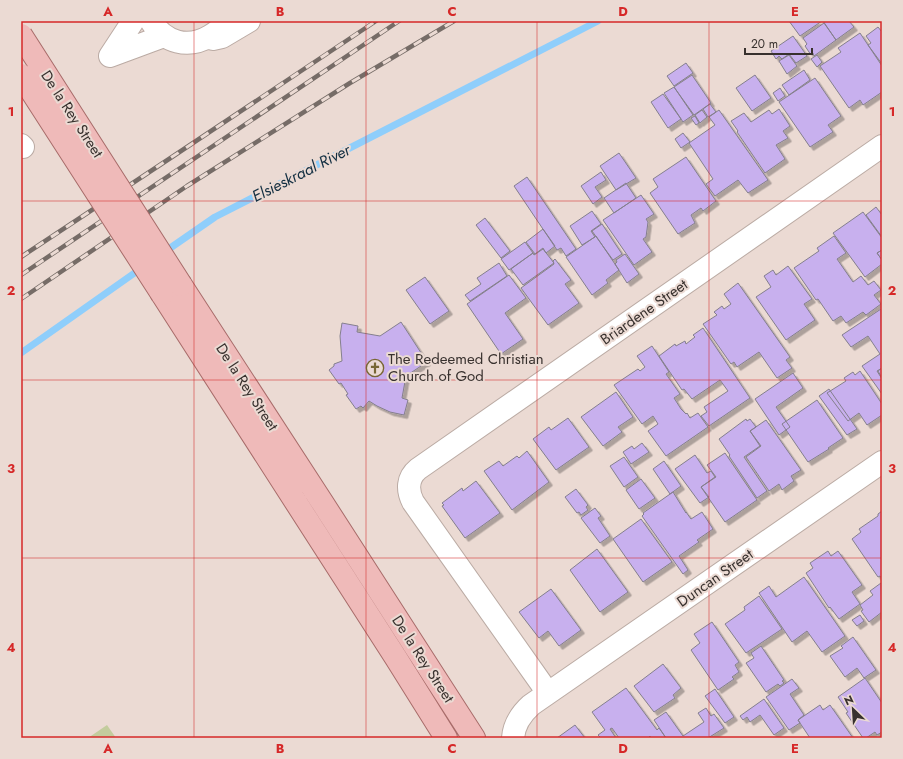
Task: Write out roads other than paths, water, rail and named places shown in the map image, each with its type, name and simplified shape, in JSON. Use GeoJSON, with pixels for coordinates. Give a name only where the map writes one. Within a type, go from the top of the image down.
{"type":"FeatureCollection","features":[{"type":"Feature","properties":{"kind":"main road","name":"De la Rey Street"},"geometry":{"type":"LineString","coordinates":[[21,35],[172,290],[446,738]]}},
{"type":"Feature","properties":{"kind":"main road","name":"De la Rey Street"},"geometry":{"type":"LineString","coordinates":[[21,75],[322,502],[474,738]]}},
{"type":"Feature","properties":{"kind":"street"},"geometry":{"type":"LineString","coordinates":[[132,21],[110,56],[158,28],[178,42],[186,43],[222,37],[249,21]]}},
{"type":"Feature","properties":{"kind":"street"},"geometry":{"type":"LineString","coordinates":[[201,41],[219,30],[226,22]]}},
{"type":"Feature","properties":{"kind":"street","name":"Briardene Street"},"geometry":{"type":"LineString","coordinates":[[548,693],[414,502],[409,489],[412,475],[418,469],[882,146]]}},
{"type":"Feature","properties":{"kind":"street","name":"Duncan Street"},"geometry":{"type":"LineString","coordinates":[[548,693],[882,462]]}},
{"type":"Feature","properties":{"kind":"street"},"geometry":{"type":"LineString","coordinates":[[513,738],[513,731],[523,712],[548,693]]}},
{"type":"Feature","properties":{"kind":"waterway","name":"Elsieskraal River"},"geometry":{"type":"LineString","coordinates":[[163,253],[215,217],[598,21]]}},
{"type":"Feature","properties":{"kind":"waterway","name":"Elsieskraal River"},"geometry":{"type":"LineString","coordinates":[[21,353],[143,267]]}},
{"type":"Feature","properties":{"kind":"railway"},"geometry":{"type":"LineString","coordinates":[[21,257],[376,21]]}},
{"type":"Feature","properties":{"kind":"railway"},"geometry":{"type":"LineString","coordinates":[[21,275],[399,21]]}},
{"type":"Feature","properties":{"kind":"railway"},"geometry":{"type":"LineString","coordinates":[[21,299],[187,186],[350,83],[454,21]]}},
{"type":"Feature","properties":{"kind":"place","name":"The Redeemed Christian Church of God"},"geometry":{"type":"Point","coordinates":[375,368]}}]}
